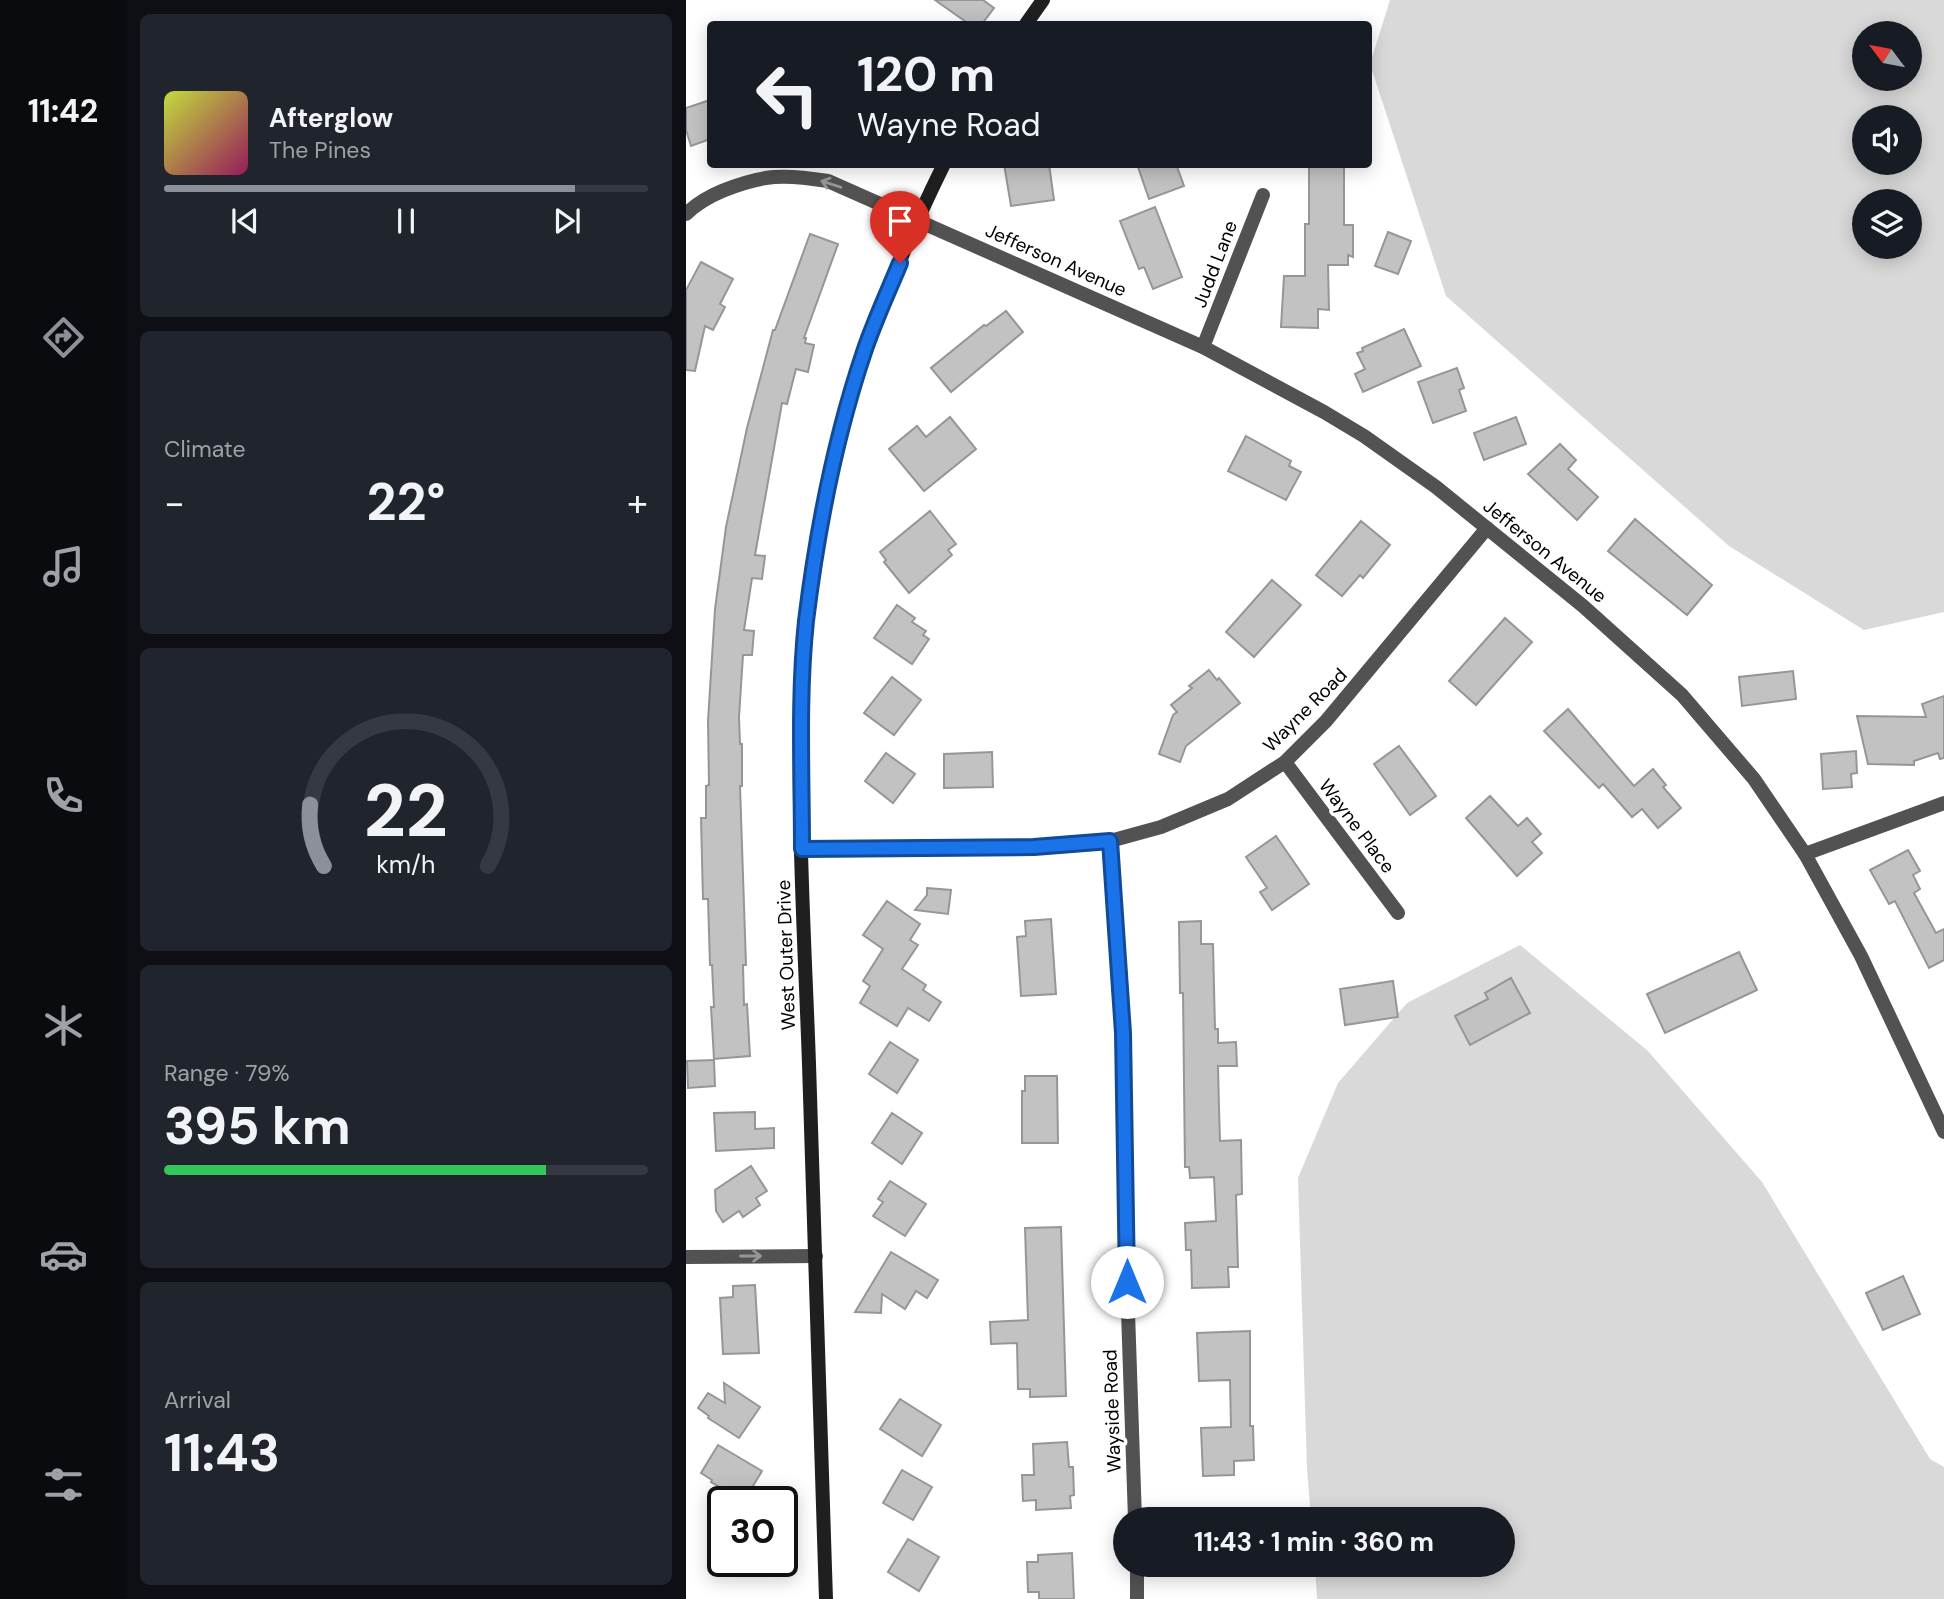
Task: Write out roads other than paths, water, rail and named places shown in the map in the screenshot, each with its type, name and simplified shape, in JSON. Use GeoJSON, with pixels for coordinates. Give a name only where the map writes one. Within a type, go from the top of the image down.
{"type":"FeatureCollection","features":[{"type":"Feature","properties":{"kind":"street"},"geometry":{"type":"LineString","coordinates":[[1028,21],[1044,0]]}},
{"type":"Feature","properties":{"kind":"street","name":"West Outer Drive"},"geometry":{"type":"LineString","coordinates":[[826,1599],[802,849],[801,714],[806,622],[832,471],[864,350],[917,219],[942,168]]}},
{"type":"Feature","properties":{"kind":"street","name":"Jefferson Avenue"},"geometry":{"type":"LineString","coordinates":[[686,214],[707,198],[751,179],[801,177],[828,181],[1203,347],[1364,436],[1436,486],[1583,606],[1682,695],[1754,779],[1805,854],[1861,956],[1944,1132]]}},
{"type":"Feature","properties":{"kind":"street","name":"Judd Lane"},"geometry":{"type":"LineString","coordinates":[[1203,347],[1263,195]]}},
{"type":"Feature","properties":{"kind":"street","name":"Wayne Road"},"geometry":{"type":"LineString","coordinates":[[802,849],[1034,847],[1110,841],[1161,827],[1228,799],[1285,762],[1326,721],[1487,528]]}},
{"type":"Feature","properties":{"kind":"street","name":"Wayne Place"},"geometry":{"type":"LineString","coordinates":[[1285,762],[1398,913]]}},
{"type":"Feature","properties":{"kind":"street"},"geometry":{"type":"LineString","coordinates":[[1805,854],[1944,803]]}},
{"type":"Feature","properties":{"kind":"street","name":"Wayside Road"},"geometry":{"type":"LineString","coordinates":[[1110,841],[1123,1033],[1135,1507]]}},
{"type":"Feature","properties":{"kind":"street"},"geometry":{"type":"LineString","coordinates":[[686,1256],[816,1256]]}},
{"type":"Feature","properties":{"kind":"street"},"geometry":{"type":"LineString","coordinates":[[1137,1577],[1137,1599]]}}]}
